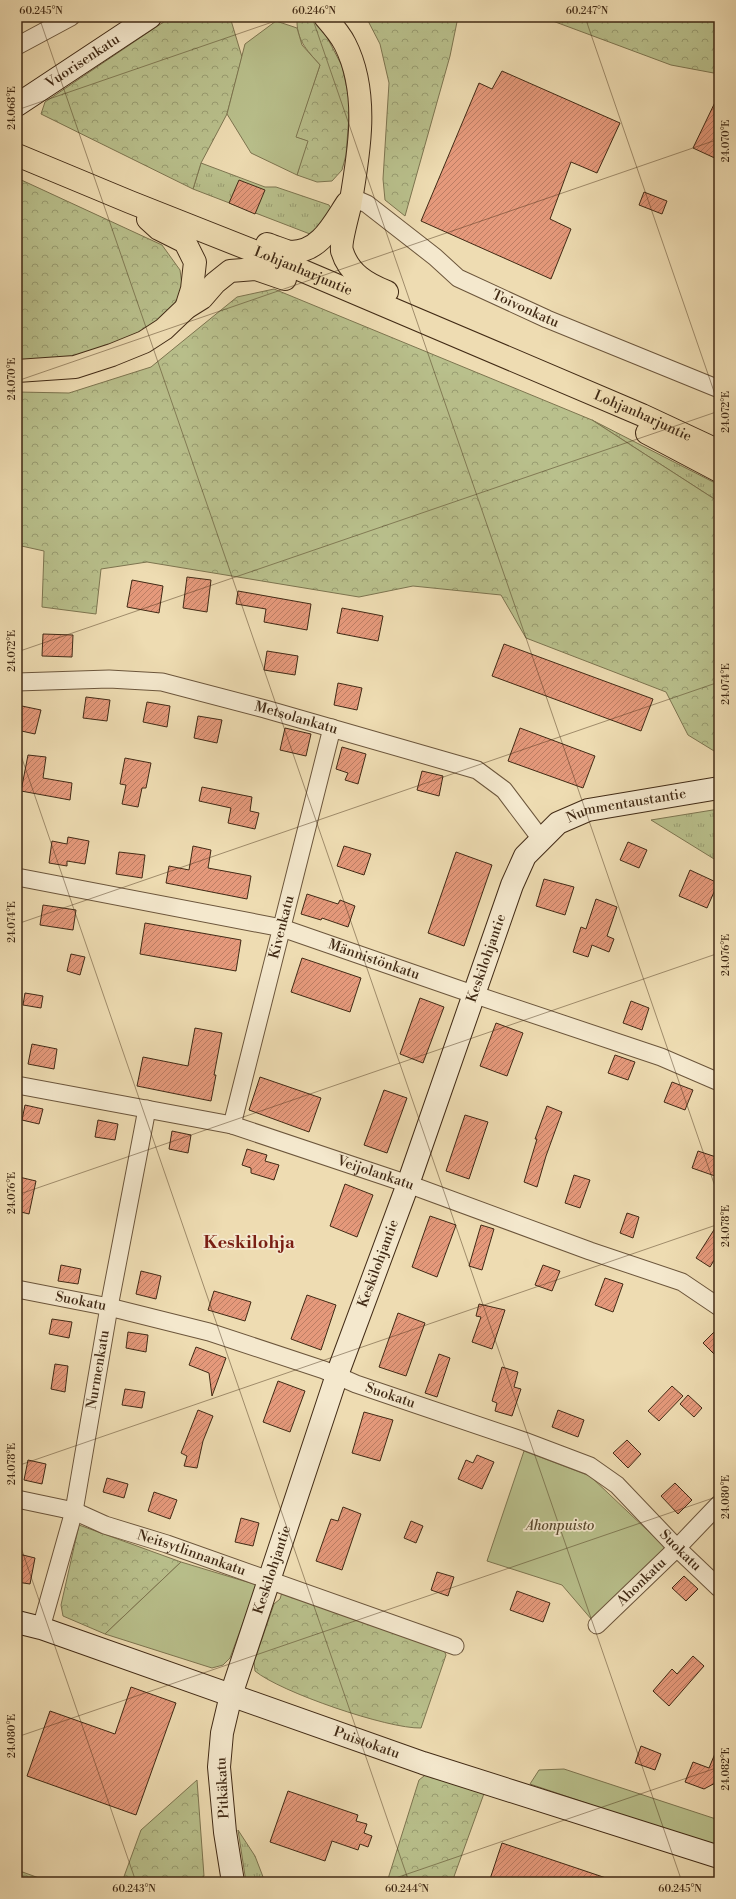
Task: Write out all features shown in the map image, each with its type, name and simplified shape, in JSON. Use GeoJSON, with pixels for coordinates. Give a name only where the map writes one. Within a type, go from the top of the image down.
{"type":"FeatureCollection","features":[{"type":"Feature","properties":{"kind":"highway"},"geometry":{"type":"LineString","coordinates":[[325,17],[345,44],[352,63],[358,87],[360,106],[360,140],[342,249],[352,270],[366,284],[434,312],[454,335]]}},
{"type":"Feature","properties":{"kind":"highway","name":"Lohjanharjuntie"},"geometry":{"type":"LineString","coordinates":[[17,155],[326,280],[642,415],[719,451]]}},
{"type":"Feature","properties":{"kind":"highway"},"geometry":{"type":"LineString","coordinates":[[217,237],[250,238],[290,252],[310,248],[320,242],[351,197]]}},
{"type":"Feature","properties":{"kind":"highway"},"geometry":{"type":"LineString","coordinates":[[130,202],[159,229],[185,242],[196,262],[192,289],[186,308]]}},
{"type":"Feature","properties":{"kind":"highway"},"geometry":{"type":"LineString","coordinates":[[17,371],[51,370],[75,367],[112,355],[144,342],[164,329],[186,308],[202,298],[215,283],[230,270],[256,269],[288,280],[326,280]]}},
{"type":"Feature","properties":{"kind":"highway","name":"Lohjanharjuntie"},"geometry":{"type":"LineString","coordinates":[[588,393],[632,425],[719,471]]}},
{"type":"Feature","properties":{"kind":"street"},"geometry":{"type":"LineString","coordinates":[[17,46],[71,17]]}},
{"type":"Feature","properties":{"kind":"street","name":"Vuorisenkatu"},"geometry":{"type":"LineString","coordinates":[[17,106],[150,17]]}},
{"type":"Feature","properties":{"kind":"street","name":"Toivonkatu"},"geometry":{"type":"LineString","coordinates":[[351,197],[367,204],[435,257],[458,278],[547,319],[719,389]]}},
{"type":"Feature","properties":{"kind":"street","name":"Metsolankatu"},"geometry":{"type":"LineString","coordinates":[[17,682],[109,679],[162,682],[265,709],[477,770],[504,790],[541,839]]}},
{"type":"Feature","properties":{"kind":"street","name":"Kivenkatu"},"geometry":{"type":"LineString","coordinates":[[232,1125],[332,728]]}},
{"type":"Feature","properties":{"kind":"street","name":"Nummentaustantie"},"geometry":{"type":"LineString","coordinates":[[541,839],[558,823],[588,810],[719,788]]}},
{"type":"Feature","properties":{"kind":"street","name":"Keskilohjantie"},"geometry":{"type":"LineString","coordinates":[[231,1695],[337,1375],[408,1184],[472,994],[512,885],[525,856],[541,839]]}},
{"type":"Feature","properties":{"kind":"street","name":"Männistönkatu"},"geometry":{"type":"LineString","coordinates":[[17,877],[282,928],[472,994],[661,1057],[719,1082]]}},
{"type":"Feature","properties":{"kind":"street","name":"Veijolankatu"},"geometry":{"type":"LineString","coordinates":[[17,1085],[232,1125],[408,1184],[590,1251],[682,1282],[719,1307]]}},
{"type":"Feature","properties":{"kind":"street","name":"Nurmenkatu"},"geometry":{"type":"LineString","coordinates":[[41,1628],[74,1511],[109,1307],[147,1109]]}},
{"type":"Feature","properties":{"kind":"street","name":"Suokatu"},"geometry":{"type":"LineString","coordinates":[[17,1289],[109,1307],[209,1332],[337,1375],[356,1384],[524,1441],[590,1466],[617,1485],[677,1548],[719,1588]]}},
{"type":"Feature","properties":{"kind":"street","name":"Neitsytlinnankatu"},"geometry":{"type":"LineString","coordinates":[[17,1499],[74,1511],[105,1525],[166,1544],[455,1646]]}},
{"type":"Feature","properties":{"kind":"street","name":"Ahonkatu"},"geometry":{"type":"LineString","coordinates":[[596,1625],[677,1548],[719,1504]]}},
{"type":"Feature","properties":{"kind":"street","name":"Puistokatu"},"geometry":{"type":"LineString","coordinates":[[17,1622],[41,1628],[203,1684],[423,1763],[719,1857]]}},
{"type":"Feature","properties":{"kind":"street","name":"Pitkäkatu"},"geometry":{"type":"LineString","coordinates":[[231,1695],[222,1733],[219,1767],[225,1832],[233,1882]]}},
{"type":"Feature","properties":{"kind":"green space"},"geometry":{"type":"Polygon","coordinates":[[[171,17],[230,17],[242,57],[227,114],[201,163],[193,189],[41,114],[45,102],[171,17]]]}},
{"type":"Feature","properties":{"kind":"green space"},"geometry":{"type":"Polygon","coordinates":[[[297,17],[313,17],[318,20],[342,66],[350,103],[346,155],[342,170],[332,181],[317,182],[297,175],[307,141],[295,137],[320,65],[306,49],[300,38],[297,17]]]}},
{"type":"Feature","properties":{"kind":"green space"},"geometry":{"type":"Polygon","coordinates":[[[366,17],[458,17],[450,56],[405,216],[385,200],[383,179],[389,83],[380,44],[366,17]]]}},
{"type":"Feature","properties":{"kind":"green space"},"geometry":{"type":"Polygon","coordinates":[[[542,17],[719,17],[719,74],[671,65],[542,17]]]}},
{"type":"Feature","properties":{"kind":"green space"},"geometry":{"type":"Polygon","coordinates":[[[276,21],[297,28],[302,45],[320,65],[296,137],[308,141],[297,175],[251,153],[227,114],[245,44],[276,21]]]}},
{"type":"Feature","properties":{"kind":"green space"},"geometry":{"type":"Polygon","coordinates":[[[201,163],[265,187],[276,187],[329,205],[333,212],[318,232],[310,234],[193,189],[201,163]]]}},
{"type":"Feature","properties":{"kind":"green space"},"geometry":{"type":"Polygon","coordinates":[[[17,178],[162,245],[180,270],[183,292],[174,313],[143,334],[91,354],[31,364],[17,361],[17,178]]]}},
{"type":"Feature","properties":{"kind":"green space"},"geometry":{"type":"Polygon","coordinates":[[[274,289],[592,420],[719,502],[719,754],[688,735],[666,692],[526,638],[501,595],[413,586],[359,597],[147,562],[101,569],[96,614],[42,607],[44,551],[17,545],[17,392],[69,393],[151,367],[237,297],[274,289]]]}},
{"type":"Feature","properties":{"kind":"green space"},"geometry":{"type":"Polygon","coordinates":[[[592,420],[719,485],[719,502],[592,420]]]}},
{"type":"Feature","properties":{"kind":"green space"},"geometry":{"type":"Polygon","coordinates":[[[719,809],[719,862],[651,820],[719,809]]]}},
{"type":"Feature","properties":{"kind":"green space","name":"Ahonpuisto"},"geometry":{"type":"Polygon","coordinates":[[[524,1451],[590,1476],[665,1547],[592,1620],[562,1585],[487,1561],[524,1451]]]}},
{"type":"Feature","properties":{"kind":"green space"},"geometry":{"type":"Polygon","coordinates":[[[79,1525],[181,1562],[105,1634],[63,1616],[61,1605],[79,1525]]]}},
{"type":"Feature","properties":{"kind":"green space"},"geometry":{"type":"Polygon","coordinates":[[[181,1562],[257,1585],[230,1658],[223,1665],[212,1668],[105,1634],[181,1562]]]}},
{"type":"Feature","properties":{"kind":"green space"},"geometry":{"type":"Polygon","coordinates":[[[283,1589],[443,1648],[446,1655],[421,1728],[405,1727],[335,1708],[287,1689],[268,1680],[255,1671],[254,1662],[274,1604],[280,1599],[283,1589]]]}},
{"type":"Feature","properties":{"kind":"green space"},"geometry":{"type":"Polygon","coordinates":[[[564,1769],[719,1820],[719,1848],[530,1784],[539,1770],[564,1769]]]}},
{"type":"Feature","properties":{"kind":"green space"},"geometry":{"type":"Polygon","coordinates":[[[429,1772],[486,1788],[452,1882],[387,1882],[419,1780],[429,1772]]]}},
{"type":"Feature","properties":{"kind":"green space"},"geometry":{"type":"Polygon","coordinates":[[[197,1780],[204,1876],[198,1882],[122,1882],[141,1830],[197,1780]]]}},
{"type":"Feature","properties":{"kind":"green space"},"geometry":{"type":"Polygon","coordinates":[[[238,1830],[255,1856],[265,1882],[246,1882],[238,1830]]]}},
{"type":"Feature","properties":{"kind":"green space"},"geometry":{"type":"Polygon","coordinates":[[[17,1870],[50,1882],[17,1882],[17,1870]]]}},
{"type":"Feature","properties":{"kind":"building"},"geometry":{"type":"Polygon","coordinates":[[[502,71],[620,123],[597,173],[571,162],[550,219],[571,229],[551,279],[421,221],[479,83],[492,89],[502,71]]]}},
{"type":"Feature","properties":{"kind":"building"},"geometry":{"type":"Polygon","coordinates":[[[719,94],[719,160],[693,148],[719,94]]]}},
{"type":"Feature","properties":{"kind":"building"},"geometry":{"type":"Polygon","coordinates":[[[239,180],[265,190],[255,214],[229,203],[239,180]]]}},
{"type":"Feature","properties":{"kind":"building"},"geometry":{"type":"Polygon","coordinates":[[[644,192],[667,201],[662,214],[639,205],[644,192]]]}},
{"type":"Feature","properties":{"kind":"building"},"geometry":{"type":"Polygon","coordinates":[[[187,577],[211,580],[207,612],[183,608],[187,577]]]}},
{"type":"Feature","properties":{"kind":"building"},"geometry":{"type":"Polygon","coordinates":[[[132,580],[163,586],[159,613],[127,607],[132,580]]]}},
{"type":"Feature","properties":{"kind":"building"},"geometry":{"type":"Polygon","coordinates":[[[238,591],[311,604],[307,630],[264,622],[266,609],[236,604],[238,591]]]}},
{"type":"Feature","properties":{"kind":"building"},"geometry":{"type":"Polygon","coordinates":[[[342,608],[383,616],[378,641],[337,633],[342,608]]]}},
{"type":"Feature","properties":{"kind":"building"},"geometry":{"type":"Polygon","coordinates":[[[43,634],[73,635],[72,657],[42,656],[43,634]]]}},
{"type":"Feature","properties":{"kind":"building"},"geometry":{"type":"Polygon","coordinates":[[[504,644],[653,699],[641,731],[492,676],[504,644]]]}},
{"type":"Feature","properties":{"kind":"building"},"geometry":{"type":"Polygon","coordinates":[[[267,651],[298,656],[295,675],[264,670],[267,651]]]}},
{"type":"Feature","properties":{"kind":"building"},"geometry":{"type":"Polygon","coordinates":[[[338,683],[362,688],[357,710],[334,705],[338,683]]]}},
{"type":"Feature","properties":{"kind":"building"},"geometry":{"type":"Polygon","coordinates":[[[86,697],[110,700],[107,721],[83,718],[86,697]]]}},
{"type":"Feature","properties":{"kind":"building"},"geometry":{"type":"Polygon","coordinates":[[[147,702],[170,706],[167,727],[143,722],[147,702]]]}},
{"type":"Feature","properties":{"kind":"building"},"geometry":{"type":"Polygon","coordinates":[[[17,705],[41,710],[35,734],[17,730],[17,705]]]}},
{"type":"Feature","properties":{"kind":"building"},"geometry":{"type":"Polygon","coordinates":[[[198,716],[222,720],[217,743],[194,738],[198,716]]]}},
{"type":"Feature","properties":{"kind":"building"},"geometry":{"type":"Polygon","coordinates":[[[285,728],[311,734],[306,756],[280,750],[285,728]]]}},
{"type":"Feature","properties":{"kind":"building"},"geometry":{"type":"Polygon","coordinates":[[[520,728],[595,756],[583,788],[508,761],[520,728]]]}},
{"type":"Feature","properties":{"kind":"building"},"geometry":{"type":"Polygon","coordinates":[[[342,747],[366,754],[358,784],[345,780],[348,773],[336,769],[342,747]]]}},
{"type":"Feature","properties":{"kind":"building"},"geometry":{"type":"Polygon","coordinates":[[[28,755],[46,757],[43,778],[72,783],[70,800],[21,791],[28,755]]]}},
{"type":"Feature","properties":{"kind":"building"},"geometry":{"type":"Polygon","coordinates":[[[125,758],[151,763],[146,788],[142,788],[138,807],[122,804],[126,785],[120,784],[125,758]]]}},
{"type":"Feature","properties":{"kind":"building"},"geometry":{"type":"Polygon","coordinates":[[[422,771],[443,776],[439,796],[417,790],[422,771]]]}},
{"type":"Feature","properties":{"kind":"building"},"geometry":{"type":"Polygon","coordinates":[[[202,787],[252,797],[250,811],[259,813],[255,829],[228,823],[231,808],[199,801],[202,787]]]}},
{"type":"Feature","properties":{"kind":"building"},"geometry":{"type":"Polygon","coordinates":[[[68,837],[89,841],[85,864],[67,861],[67,866],[49,863],[52,841],[67,844],[68,837]]]}},
{"type":"Feature","properties":{"kind":"building"},"geometry":{"type":"Polygon","coordinates":[[[628,842],[647,850],[639,868],[620,860],[628,842]]]}},
{"type":"Feature","properties":{"kind":"building"},"geometry":{"type":"Polygon","coordinates":[[[193,846],[211,850],[208,868],[251,876],[247,899],[166,883],[169,866],[189,870],[193,846]]]}},
{"type":"Feature","properties":{"kind":"building"},"geometry":{"type":"Polygon","coordinates":[[[344,846],[371,854],[364,875],[337,866],[344,846]]]}},
{"type":"Feature","properties":{"kind":"building"},"geometry":{"type":"Polygon","coordinates":[[[119,852],[145,855],[142,878],[116,874],[119,852]]]}},
{"type":"Feature","properties":{"kind":"building"},"geometry":{"type":"Polygon","coordinates":[[[456,852],[492,865],[464,946],[428,933],[456,852]]]}},
{"type":"Feature","properties":{"kind":"building"},"geometry":{"type":"Polygon","coordinates":[[[690,870],[718,883],[707,908],[679,896],[690,870]]]}},
{"type":"Feature","properties":{"kind":"building"},"geometry":{"type":"Polygon","coordinates":[[[544,879],[574,887],[565,915],[536,906],[544,879]]]}},
{"type":"Feature","properties":{"kind":"building"},"geometry":{"type":"Polygon","coordinates":[[[307,894],[338,904],[340,900],[355,906],[348,927],[322,918],[321,920],[301,914],[307,894]]]}},
{"type":"Feature","properties":{"kind":"building"},"geometry":{"type":"Polygon","coordinates":[[[596,899],[617,907],[607,936],[614,939],[609,952],[592,945],[588,957],[573,952],[581,927],[586,929],[596,899]]]}},
{"type":"Feature","properties":{"kind":"building"},"geometry":{"type":"Polygon","coordinates":[[[43,905],[76,910],[73,930],[40,925],[43,905]]]}},
{"type":"Feature","properties":{"kind":"building"},"geometry":{"type":"Polygon","coordinates":[[[145,923],[241,940],[236,971],[140,954],[145,923]]]}},
{"type":"Feature","properties":{"kind":"building"},"geometry":{"type":"Polygon","coordinates":[[[71,954],[85,957],[80,975],[67,971],[71,954]]]}},
{"type":"Feature","properties":{"kind":"building"},"geometry":{"type":"Polygon","coordinates":[[[302,958],[361,978],[350,1012],[291,992],[302,958]]]}},
{"type":"Feature","properties":{"kind":"building"},"geometry":{"type":"Polygon","coordinates":[[[25,993],[43,996],[41,1008],[23,1005],[25,993]]]}},
{"type":"Feature","properties":{"kind":"building"},"geometry":{"type":"Polygon","coordinates":[[[420,998],[444,1007],[423,1063],[400,1054],[420,998]]]}},
{"type":"Feature","properties":{"kind":"building"},"geometry":{"type":"Polygon","coordinates":[[[631,1001],[649,1008],[642,1030],[623,1023],[631,1001]]]}},
{"type":"Feature","properties":{"kind":"building"},"geometry":{"type":"Polygon","coordinates":[[[496,1023],[523,1033],[507,1076],[480,1066],[496,1023]]]}},
{"type":"Feature","properties":{"kind":"building"},"geometry":{"type":"Polygon","coordinates":[[[195,1028],[222,1033],[211,1101],[137,1086],[143,1057],[188,1066],[195,1028]]]}},
{"type":"Feature","properties":{"kind":"building"},"geometry":{"type":"Polygon","coordinates":[[[32,1044],[57,1049],[54,1069],[28,1064],[32,1044]]]}},
{"type":"Feature","properties":{"kind":"building"},"geometry":{"type":"Polygon","coordinates":[[[615,1055],[635,1062],[628,1080],[608,1073],[615,1055]]]}},
{"type":"Feature","properties":{"kind":"building"},"geometry":{"type":"Polygon","coordinates":[[[260,1077],[321,1098],[309,1132],[249,1110],[260,1077]]]}},
{"type":"Feature","properties":{"kind":"building"},"geometry":{"type":"Polygon","coordinates":[[[672,1082],[693,1090],[685,1110],[664,1102],[672,1082]]]}},
{"type":"Feature","properties":{"kind":"building"},"geometry":{"type":"Polygon","coordinates":[[[384,1090],[407,1098],[387,1153],[364,1145],[384,1090]]]}},
{"type":"Feature","properties":{"kind":"building"},"geometry":{"type":"Polygon","coordinates":[[[25,1105],[43,1109],[39,1124],[22,1120],[25,1105]]]}},
{"type":"Feature","properties":{"kind":"building"},"geometry":{"type":"Polygon","coordinates":[[[547,1106],[562,1112],[546,1156],[537,1187],[524,1182],[537,1139],[535,1139],[547,1106]]]}},
{"type":"Feature","properties":{"kind":"building"},"geometry":{"type":"Polygon","coordinates":[[[465,1115],[488,1122],[469,1179],[446,1171],[465,1115]]]}},
{"type":"Feature","properties":{"kind":"building"},"geometry":{"type":"Polygon","coordinates":[[[98,1120],[118,1124],[115,1140],[95,1137],[98,1120]]]}},
{"type":"Feature","properties":{"kind":"building"},"geometry":{"type":"Polygon","coordinates":[[[172,1131],[191,1135],[188,1153],[169,1149],[172,1131]]]}},
{"type":"Feature","properties":{"kind":"building"},"geometry":{"type":"Polygon","coordinates":[[[247,1149],[267,1155],[265,1161],[279,1165],[274,1180],[251,1173],[251,1168],[242,1165],[247,1149]]]}},
{"type":"Feature","properties":{"kind":"building"},"geometry":{"type":"Polygon","coordinates":[[[698,1151],[719,1158],[719,1165],[715,1176],[692,1168],[698,1151]]]}},
{"type":"Feature","properties":{"kind":"building"},"geometry":{"type":"Polygon","coordinates":[[[574,1175],[590,1180],[580,1208],[565,1203],[574,1175]]]}},
{"type":"Feature","properties":{"kind":"building"},"geometry":{"type":"Polygon","coordinates":[[[19,1177],[36,1181],[29,1214],[17,1211],[17,1185],[19,1177]]]}},
{"type":"Feature","properties":{"kind":"building"},"geometry":{"type":"Polygon","coordinates":[[[345,1184],[373,1195],[357,1237],[330,1226],[345,1184]]]}},
{"type":"Feature","properties":{"kind":"building"},"geometry":{"type":"Polygon","coordinates":[[[627,1213],[639,1217],[633,1238],[620,1233],[627,1213]]]}},
{"type":"Feature","properties":{"kind":"building"},"geometry":{"type":"Polygon","coordinates":[[[430,1216],[456,1225],[437,1277],[412,1267],[430,1216]]]}},
{"type":"Feature","properties":{"kind":"building"},"geometry":{"type":"Polygon","coordinates":[[[719,1222],[719,1252],[710,1267],[696,1258],[719,1222]]]}},
{"type":"Feature","properties":{"kind":"building"},"geometry":{"type":"Polygon","coordinates":[[[481,1225],[494,1229],[482,1270],[469,1266],[481,1225]]]}},
{"type":"Feature","properties":{"kind":"building"},"geometry":{"type":"Polygon","coordinates":[[[61,1265],[81,1269],[78,1284],[58,1281],[61,1265]]]}},
{"type":"Feature","properties":{"kind":"building"},"geometry":{"type":"Polygon","coordinates":[[[543,1265],[560,1271],[552,1291],[535,1285],[543,1265]]]}},
{"type":"Feature","properties":{"kind":"building"},"geometry":{"type":"Polygon","coordinates":[[[141,1271],[161,1276],[156,1299],[136,1294],[141,1271]]]}},
{"type":"Feature","properties":{"kind":"building"},"geometry":{"type":"Polygon","coordinates":[[[605,1278],[623,1284],[613,1312],[595,1305],[605,1278]]]}},
{"type":"Feature","properties":{"kind":"building"},"geometry":{"type":"Polygon","coordinates":[[[214,1291],[251,1302],[245,1321],[208,1310],[214,1291]]]}},
{"type":"Feature","properties":{"kind":"building"},"geometry":{"type":"Polygon","coordinates":[[[307,1295],[336,1305],[321,1350],[291,1339],[307,1295]]]}},
{"type":"Feature","properties":{"kind":"building"},"geometry":{"type":"Polygon","coordinates":[[[479,1304],[505,1310],[492,1349],[472,1342],[481,1317],[476,1316],[479,1304]]]}},
{"type":"Feature","properties":{"kind":"building"},"geometry":{"type":"Polygon","coordinates":[[[398,1313],[425,1323],[406,1376],[379,1367],[398,1313]]]}},
{"type":"Feature","properties":{"kind":"building"},"geometry":{"type":"Polygon","coordinates":[[[52,1319],[72,1322],[69,1338],[49,1334],[52,1319]]]}},
{"type":"Feature","properties":{"kind":"building"},"geometry":{"type":"Polygon","coordinates":[[[719,1327],[719,1359],[703,1343],[719,1327]]]}},
{"type":"Feature","properties":{"kind":"building"},"geometry":{"type":"Polygon","coordinates":[[[128,1332],[148,1335],[146,1352],[126,1348],[128,1332]]]}},
{"type":"Feature","properties":{"kind":"building"},"geometry":{"type":"Polygon","coordinates":[[[196,1347],[226,1358],[212,1396],[209,1373],[189,1365],[196,1347]]]}},
{"type":"Feature","properties":{"kind":"building"},"geometry":{"type":"Polygon","coordinates":[[[439,1354],[450,1358],[437,1397],[425,1393],[439,1354]]]}},
{"type":"Feature","properties":{"kind":"building"},"geometry":{"type":"Polygon","coordinates":[[[55,1364],[68,1366],[65,1392],[51,1389],[55,1364]]]}},
{"type":"Feature","properties":{"kind":"building"},"geometry":{"type":"Polygon","coordinates":[[[502,1367],[518,1372],[514,1387],[521,1389],[512,1416],[495,1411],[497,1403],[492,1401],[502,1367]]]}},
{"type":"Feature","properties":{"kind":"building"},"geometry":{"type":"Polygon","coordinates":[[[278,1381],[305,1391],[290,1432],[263,1422],[278,1381]]]}},
{"type":"Feature","properties":{"kind":"building"},"geometry":{"type":"Polygon","coordinates":[[[672,1386],[683,1396],[659,1421],[648,1411],[672,1386]]]}},
{"type":"Feature","properties":{"kind":"building"},"geometry":{"type":"Polygon","coordinates":[[[125,1389],[145,1392],[142,1408],[122,1405],[125,1389]]]}},
{"type":"Feature","properties":{"kind":"building"},"geometry":{"type":"Polygon","coordinates":[[[688,1395],[702,1408],[694,1417],[680,1404],[688,1395]]]}},
{"type":"Feature","properties":{"kind":"building"},"geometry":{"type":"Polygon","coordinates":[[[198,1410],[213,1416],[203,1441],[197,1468],[184,1466],[187,1456],[181,1453],[198,1410]]]}},
{"type":"Feature","properties":{"kind":"building"},"geometry":{"type":"Polygon","coordinates":[[[558,1410],[584,1420],[578,1437],[552,1427],[558,1410]]]}},
{"type":"Feature","properties":{"kind":"building"},"geometry":{"type":"Polygon","coordinates":[[[364,1412],[393,1420],[380,1461],[352,1453],[364,1412]]]}},
{"type":"Feature","properties":{"kind":"building"},"geometry":{"type":"Polygon","coordinates":[[[627,1440],[641,1454],[628,1468],[613,1453],[627,1440]]]}},
{"type":"Feature","properties":{"kind":"building"},"geometry":{"type":"Polygon","coordinates":[[[477,1455],[494,1462],[482,1489],[458,1479],[466,1460],[473,1463],[477,1455]]]}},
{"type":"Feature","properties":{"kind":"building"},"geometry":{"type":"Polygon","coordinates":[[[28,1460],[46,1464],[42,1484],[24,1480],[28,1460]]]}},
{"type":"Feature","properties":{"kind":"building"},"geometry":{"type":"Polygon","coordinates":[[[107,1478],[128,1484],[124,1498],[103,1492],[107,1478]]]}},
{"type":"Feature","properties":{"kind":"building"},"geometry":{"type":"Polygon","coordinates":[[[675,1483],[692,1500],[678,1514],[661,1496],[675,1483]]]}},
{"type":"Feature","properties":{"kind":"building"},"geometry":{"type":"Polygon","coordinates":[[[154,1492],[177,1500],[170,1519],[148,1511],[154,1492]]]}},
{"type":"Feature","properties":{"kind":"building"},"geometry":{"type":"Polygon","coordinates":[[[343,1507],[361,1514],[342,1570],[316,1561],[331,1519],[338,1521],[343,1507]]]}},
{"type":"Feature","properties":{"kind":"building"},"geometry":{"type":"Polygon","coordinates":[[[241,1518],[259,1523],[253,1546],[235,1542],[241,1518]]]}},
{"type":"Feature","properties":{"kind":"building"},"geometry":{"type":"Polygon","coordinates":[[[411,1521],[423,1526],[416,1543],[404,1538],[411,1521]]]}},
{"type":"Feature","properties":{"kind":"building"},"geometry":{"type":"Polygon","coordinates":[[[19,1554],[35,1558],[30,1584],[17,1582],[19,1554]]]}},
{"type":"Feature","properties":{"kind":"building"},"geometry":{"type":"Polygon","coordinates":[[[437,1572],[454,1577],[448,1596],[431,1590],[437,1572]]]}},
{"type":"Feature","properties":{"kind":"building"},"geometry":{"type":"Polygon","coordinates":[[[684,1576],[698,1589],[686,1601],[672,1588],[684,1576]]]}},
{"type":"Feature","properties":{"kind":"building"},"geometry":{"type":"Polygon","coordinates":[[[517,1591],[550,1603],[543,1622],[510,1610],[517,1591]]]}},
{"type":"Feature","properties":{"kind":"building"},"geometry":{"type":"Polygon","coordinates":[[[693,1656],[704,1666],[669,1706],[653,1691],[672,1669],[677,1674],[693,1656]]]}},
{"type":"Feature","properties":{"kind":"building"},"geometry":{"type":"Polygon","coordinates":[[[131,1687],[176,1703],[136,1815],[27,1776],[50,1711],[115,1734],[131,1687]]]}},
{"type":"Feature","properties":{"kind":"building"},"geometry":{"type":"Polygon","coordinates":[[[719,1744],[719,1781],[704,1789],[685,1782],[693,1762],[709,1768],[719,1744]]]}},
{"type":"Feature","properties":{"kind":"building"},"geometry":{"type":"Polygon","coordinates":[[[641,1746],[661,1754],[655,1770],[635,1763],[641,1746]]]}},
{"type":"Feature","properties":{"kind":"building"},"geometry":{"type":"Polygon","coordinates":[[[288,1791],[358,1815],[356,1821],[367,1824],[364,1833],[372,1836],[368,1847],[360,1844],[358,1850],[332,1841],[325,1861],[270,1842],[288,1791]]]}},
{"type":"Feature","properties":{"kind":"building"},"geometry":{"type":"Polygon","coordinates":[[[502,1843],[612,1880],[612,1882],[489,1882],[502,1843]]]}},
{"type":"Feature","properties":{"kind":"district","name":"Keskilohja"},"geometry":{"type":"Point","coordinates":[249,1242]}}]}
